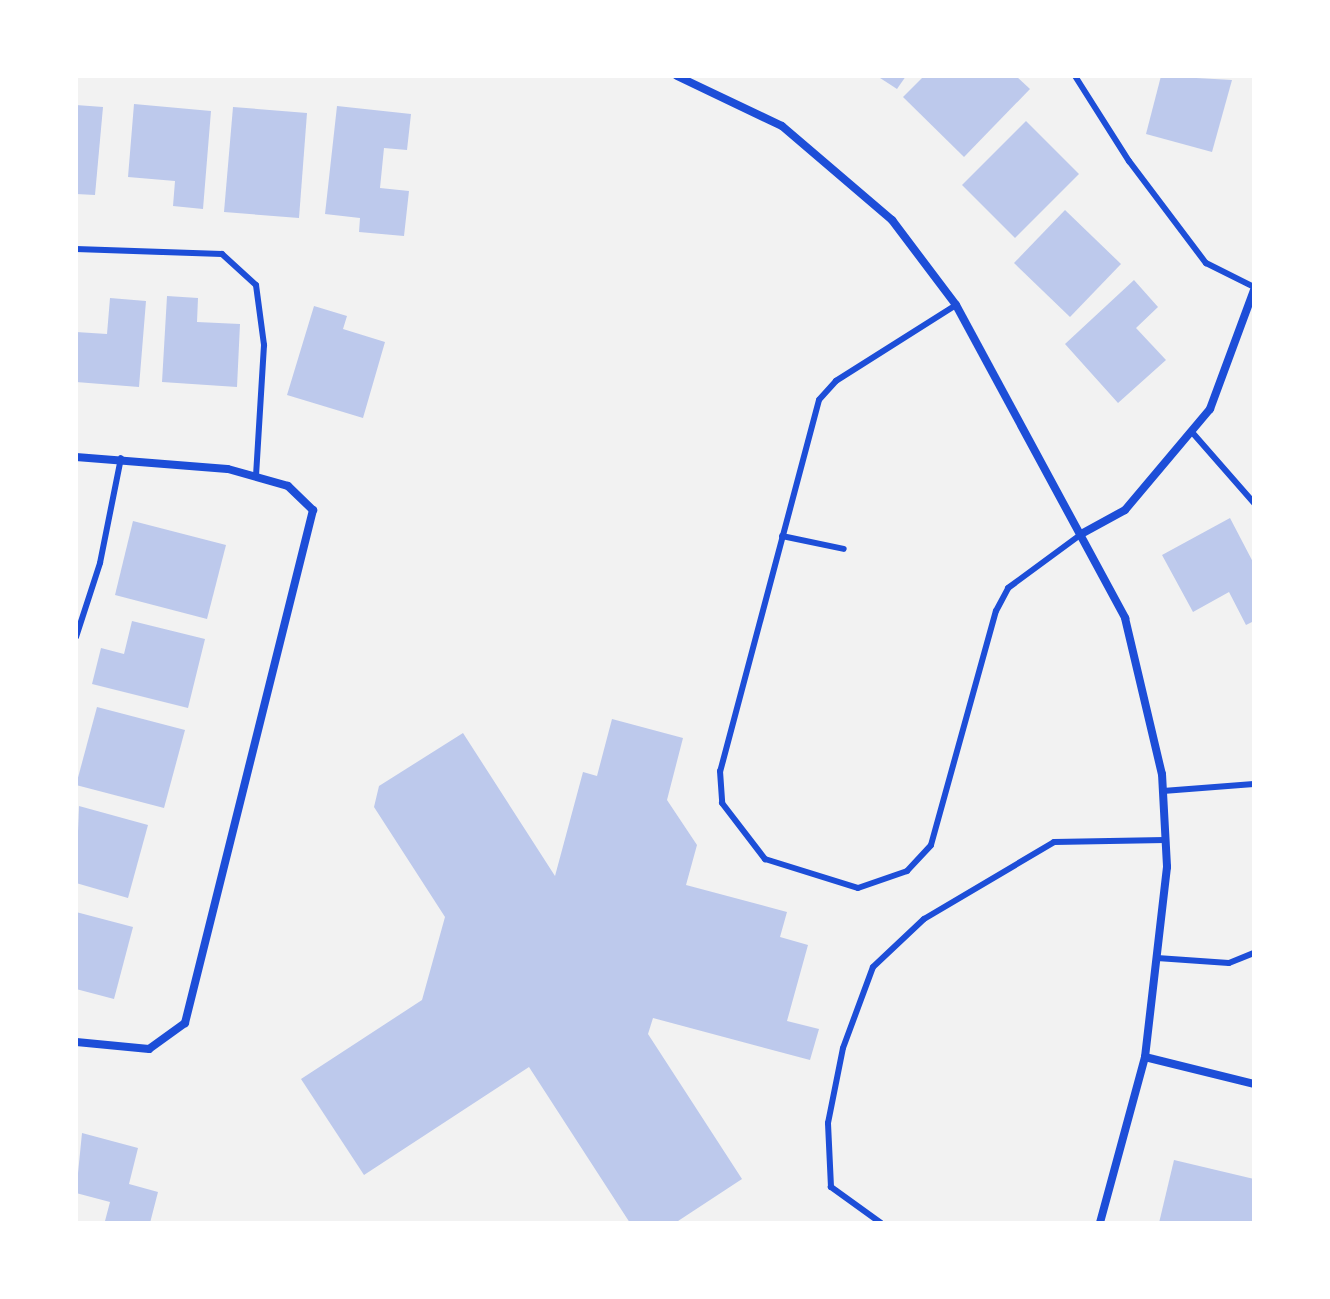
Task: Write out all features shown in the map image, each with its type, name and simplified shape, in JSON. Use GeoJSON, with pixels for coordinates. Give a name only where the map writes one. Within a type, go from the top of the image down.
{"type":"FeatureCollection","features":[{"type":"Feature","properties":{"kind":"street"},"geometry":{"type":"LineString","coordinates":[[677,76],[782,126],[892,220],[956,305],[1083,533],[1125,618],[1147,696],[1163,791],[1167,867],[1145,1057],[1100,1223]]}},
{"type":"Feature","properties":{"kind":"street"},"geometry":{"type":"LineString","coordinates":[[1083,533],[1125,510],[1210,409],[1254,288]]}},
{"type":"Feature","properties":{"kind":"street"},"geometry":{"type":"LineString","coordinates":[[76,457],[121,458],[256,477],[288,486],[313,510],[185,1023],[149,1049],[76,1042]]}},
{"type":"Feature","properties":{"kind":"street"},"geometry":{"type":"LineString","coordinates":[[1145,1057],[1254,1084]]}},
{"type":"Feature","properties":{"kind":"lane"},"geometry":{"type":"LineString","coordinates":[[1075,76],[1129,161],[1206,263],[1254,288]]}},
{"type":"Feature","properties":{"kind":"lane"},"geometry":{"type":"LineString","coordinates":[[76,249],[222,254],[256,285],[264,345],[256,477]]}},
{"type":"Feature","properties":{"kind":"lane"},"geometry":{"type":"LineString","coordinates":[[956,305],[836,381],[819,400],[720,771],[722,803],[765,859],[858,888],[907,871],[931,845],[996,611],[1008,588],[1083,533]]}},
{"type":"Feature","properties":{"kind":"lane"},"geometry":{"type":"LineString","coordinates":[[1191,431],[1254,503]]}},
{"type":"Feature","properties":{"kind":"lane"},"geometry":{"type":"LineString","coordinates":[[76,637],[100,563],[121,458]]}},
{"type":"Feature","properties":{"kind":"lane"},"geometry":{"type":"LineString","coordinates":[[782,536],[844,549]]}},
{"type":"Feature","properties":{"kind":"lane"},"geometry":{"type":"LineString","coordinates":[[1163,791],[1254,784]]}},
{"type":"Feature","properties":{"kind":"lane"},"geometry":{"type":"LineString","coordinates":[[881,1223],[831,1187],[828,1123],[843,1048],[873,967],[924,919],[1054,842],[1165,840]]}},
{"type":"Feature","properties":{"kind":"lane"},"geometry":{"type":"LineString","coordinates":[[1157,958],[1229,963],[1254,953]]}},
{"type":"Feature","properties":{"kind":"building"},"geometry":{"type":"Polygon","coordinates":[[[877,76],[906,76],[897,89],[877,76]]]}},
{"type":"Feature","properties":{"kind":"building"},"geometry":{"type":"Polygon","coordinates":[[[924,76],[1016,76],[1030,89],[964,157],[903,97],[924,76]]]}},
{"type":"Feature","properties":{"kind":"building"},"geometry":{"type":"Polygon","coordinates":[[[1161,76],[1232,80],[1212,152],[1146,134],[1161,76]]]}},
{"type":"Feature","properties":{"kind":"building"},"geometry":{"type":"Polygon","coordinates":[[[134,104],[211,111],[203,209],[173,206],[175,181],[128,177],[134,104]]]}},
{"type":"Feature","properties":{"kind":"building"},"geometry":{"type":"Polygon","coordinates":[[[76,105],[103,107],[95,195],[76,194],[76,105]]]}},
{"type":"Feature","properties":{"kind":"building"},"geometry":{"type":"Polygon","coordinates":[[[337,106],[411,114],[407,150],[384,148],[380,188],[409,191],[404,236],[359,232],[360,218],[325,214],[337,106]]]}},
{"type":"Feature","properties":{"kind":"building"},"geometry":{"type":"Polygon","coordinates":[[[233,107],[307,113],[299,218],[224,212],[233,107]]]}},
{"type":"Feature","properties":{"kind":"building"},"geometry":{"type":"Polygon","coordinates":[[[1026,121],[1079,174],[1015,238],[962,185],[1026,121]]]}},
{"type":"Feature","properties":{"kind":"building"},"geometry":{"type":"Polygon","coordinates":[[[1065,210],[1121,264],[1070,317],[1014,263],[1065,210]]]}},
{"type":"Feature","properties":{"kind":"building"},"geometry":{"type":"Polygon","coordinates":[[[1134,280],[1158,307],[1136,328],[1166,360],[1118,403],[1065,344],[1134,280]]]}},
{"type":"Feature","properties":{"kind":"building"},"geometry":{"type":"Polygon","coordinates":[[[167,296],[198,298],[197,322],[240,324],[237,387],[162,382],[167,296]]]}},
{"type":"Feature","properties":{"kind":"building"},"geometry":{"type":"Polygon","coordinates":[[[110,298],[146,301],[139,387],[76,382],[76,332],[107,334],[110,298]]]}},
{"type":"Feature","properties":{"kind":"building"},"geometry":{"type":"Polygon","coordinates":[[[314,306],[347,316],[343,329],[385,342],[363,418],[287,395],[314,306]]]}},
{"type":"Feature","properties":{"kind":"building"},"geometry":{"type":"Polygon","coordinates":[[[1230,518],[1254,564],[1254,621],[1246,625],[1229,592],[1193,612],[1162,555],[1230,518]]]}},
{"type":"Feature","properties":{"kind":"building"},"geometry":{"type":"Polygon","coordinates":[[[133,521],[226,545],[207,619],[115,595],[133,521]]]}},
{"type":"Feature","properties":{"kind":"building"},"geometry":{"type":"Polygon","coordinates":[[[132,621],[205,639],[188,708],[92,684],[101,648],[124,654],[132,621]]]}},
{"type":"Feature","properties":{"kind":"building"},"geometry":{"type":"Polygon","coordinates":[[[97,707],[185,730],[164,808],[76,785],[97,707]]]}},
{"type":"Feature","properties":{"kind":"building"},"geometry":{"type":"Polygon","coordinates":[[[612,719],[683,738],[667,800],[697,845],[686,885],[787,912],[780,937],[808,945],[787,1021],[819,1029],[810,1060],[653,1018],[648,1034],[742,1179],[675,1223],[630,1223],[529,1067],[364,1175],[301,1079],[422,1000],[445,917],[374,807],[379,786],[463,733],[555,876],[583,772],[597,776],[612,719]]]}},
{"type":"Feature","properties":{"kind":"building"},"geometry":{"type":"Polygon","coordinates":[[[79,806],[148,825],[128,898],[76,883],[79,806]]]}},
{"type":"Feature","properties":{"kind":"building"},"geometry":{"type":"Polygon","coordinates":[[[76,912],[133,927],[114,999],[76,989],[76,912]]]}},
{"type":"Feature","properties":{"kind":"building"},"geometry":{"type":"Polygon","coordinates":[[[82,1133],[138,1148],[129,1184],[158,1192],[150,1223],[105,1221],[110,1202],[76,1193],[82,1133]]]}},
{"type":"Feature","properties":{"kind":"building"},"geometry":{"type":"Polygon","coordinates":[[[1174,1160],[1254,1179],[1254,1223],[1159,1223],[1174,1160]]]}}]}
